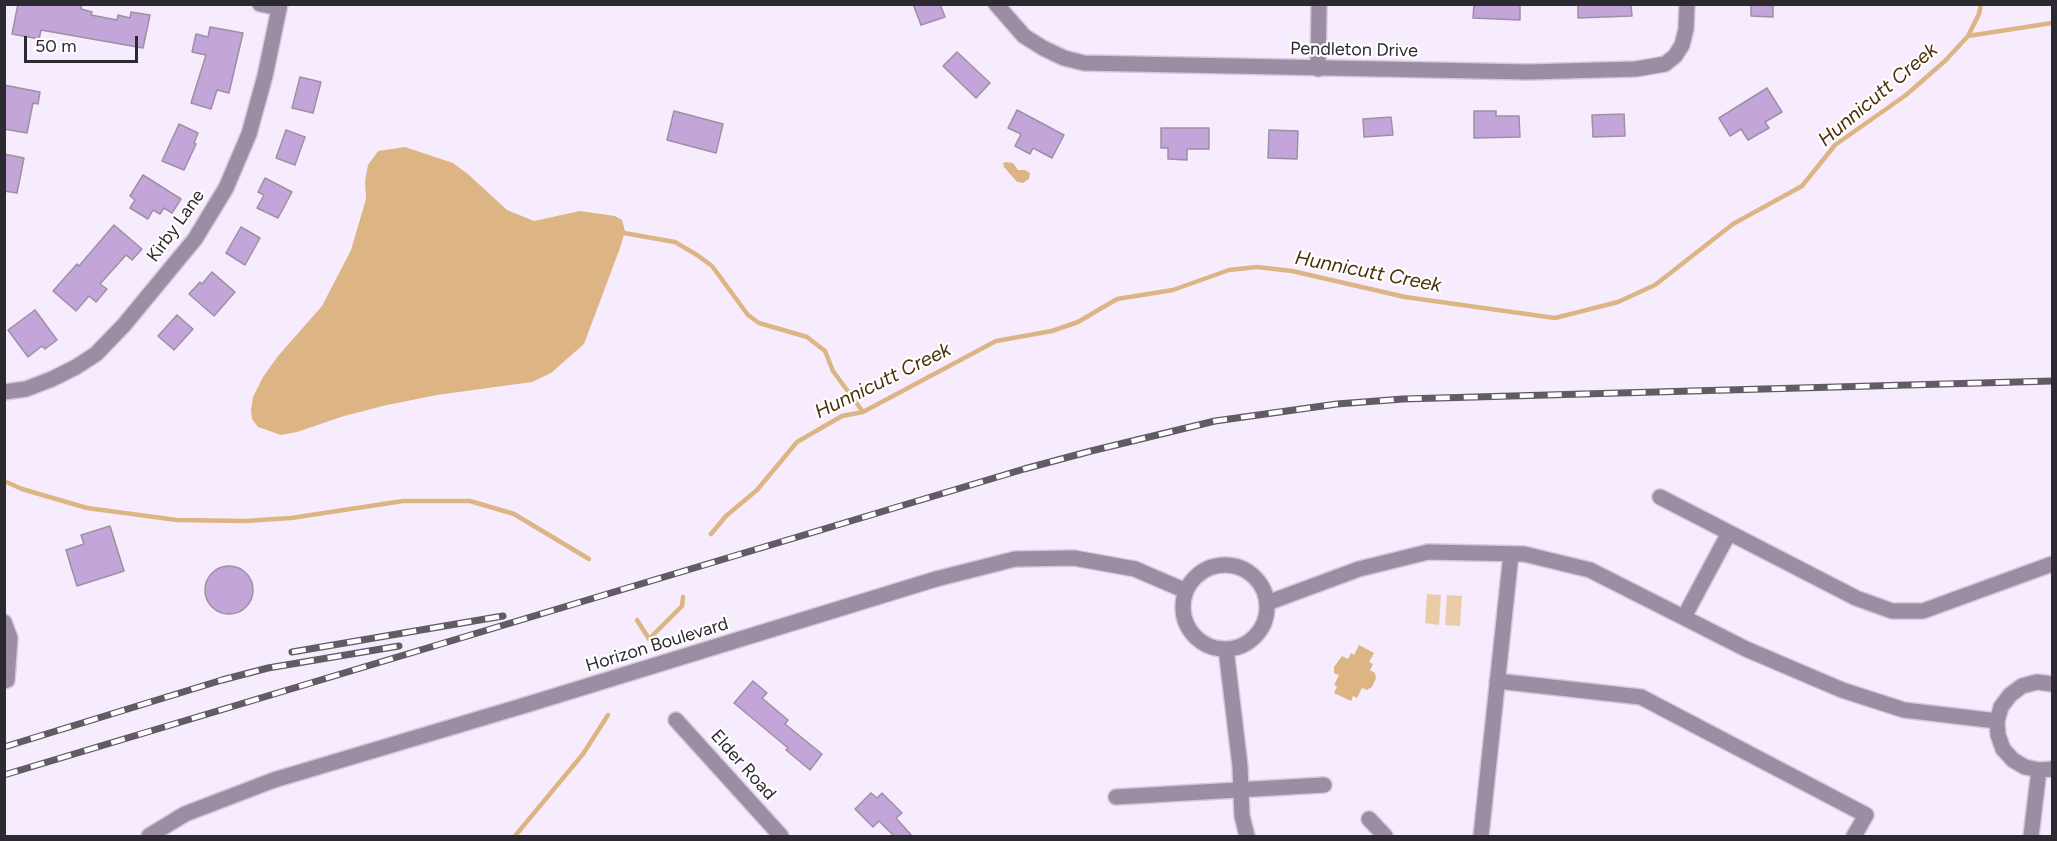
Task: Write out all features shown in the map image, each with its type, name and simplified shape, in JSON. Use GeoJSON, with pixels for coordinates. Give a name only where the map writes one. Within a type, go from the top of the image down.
{"type":"FeatureCollection","features":[{"type":"Feature","properties":{"kind":"street"},"geometry":{"type":"LineString","coordinates":[[260,4],[280,6]]}},
{"type":"Feature","properties":{"kind":"street","name":"Pendleton Drive"},"geometry":{"type":"LineString","coordinates":[[996,4],[1024,36],[1064,58],[1084,63],[1528,72],[1652,68],[1670,60],[1682,45],[1686,29],[1687,4]]}},
{"type":"Feature","properties":{"kind":"street"},"geometry":{"type":"LineString","coordinates":[[1318,69],[1319,4]]}},
{"type":"Feature","properties":{"kind":"street","name":"Kirby Lane"},"geometry":{"type":"LineString","coordinates":[[4,392],[26,389],[52,379],[96,354],[195,239],[226,188],[249,134],[265,76],[280,6]]}},
{"type":"Feature","properties":{"kind":"street"},"geometry":{"type":"LineString","coordinates":[[1660,497],[1856,598],[1892,611],[1923,611],[2052,564]]}},
{"type":"Feature","properties":{"kind":"street"},"geometry":{"type":"LineString","coordinates":[[1684,617],[1729,533]]}},
{"type":"Feature","properties":{"kind":"street"},"geometry":{"type":"LineString","coordinates":[[1267,603],[1359,569],[1428,552],[1524,554],[1590,570],[1746,649],[1842,690],[1904,710],[1997,721]]}},
{"type":"Feature","properties":{"kind":"street"},"geometry":{"type":"LineString","coordinates":[[1481,837],[1511,554]]}},
{"type":"Feature","properties":{"kind":"street","name":"Horizon Boulevard"},"geometry":{"type":"LineString","coordinates":[[149,837],[185,814],[274,780],[936,579],[1015,559],[1074,558],[1135,569],[1186,591]]}},
{"type":"Feature","properties":{"kind":"street"},"geometry":{"type":"LineString","coordinates":[[1217,566],[1231,566],[1244,570],[1255,578],[1263,589],[1267,603],[1263,623],[1252,640],[1226,649],[1212,647],[1200,641],[1190,631],[1183,612],[1186,591],[1193,579],[1217,566]]}},
{"type":"Feature","properties":{"kind":"street"},"geometry":{"type":"LineString","coordinates":[[4,622],[10,638],[6,680],[4,681]]}},
{"type":"Feature","properties":{"kind":"street"},"geometry":{"type":"LineString","coordinates":[[1226,649],[1240,766],[1242,816],[1247,837]]}},
{"type":"Feature","properties":{"kind":"street"},"geometry":{"type":"LineString","coordinates":[[1497,681],[1641,697],[1866,815],[1854,837]]}},
{"type":"Feature","properties":{"kind":"street"},"geometry":{"type":"LineString","coordinates":[[2031,837],[2046,769],[2025,767],[2013,760],[2003,749],[1998,735],[1997,721],[2001,707],[2010,695],[2022,686],[2037,682],[2052,684]]}},
{"type":"Feature","properties":{"kind":"street","name":"Elder Road"},"geometry":{"type":"LineString","coordinates":[[676,720],[781,837]]}},
{"type":"Feature","properties":{"kind":"street"},"geometry":{"type":"LineString","coordinates":[[1116,796],[1324,785]]}},
{"type":"Feature","properties":{"kind":"street"},"geometry":{"type":"LineString","coordinates":[[1369,819],[1385,837]]}},
{"type":"Feature","properties":{"kind":"shaded area"},"geometry":{"type":"Polygon","coordinates":[[[405,147],[453,163],[507,210],[534,221],[580,211],[615,216],[622,220],[625,231],[620,248],[584,344],[551,373],[532,382],[437,395],[387,405],[281,435],[258,427],[252,419],[251,410],[253,397],[263,377],[278,356],[322,306],[351,250],[366,199],[365,181],[368,165],[378,151],[405,147]]]}},
{"type":"Feature","properties":{"kind":"shaded area"},"geometry":{"type":"Polygon","coordinates":[[[1003,163],[1013,163],[1018,170],[1030,173],[1029,179],[1023,183],[1017,182],[1004,167],[1003,163]]]}},
{"type":"Feature","properties":{"kind":"shaded area"},"geometry":{"type":"Polygon","coordinates":[[[1427,594],[1441,595],[1439,625],[1425,623],[1427,594]]]}},
{"type":"Feature","properties":{"kind":"shaded area"},"geometry":{"type":"Polygon","coordinates":[[[1447,595],[1462,596],[1460,626],[1445,625],[1447,595]]]}},
{"type":"Feature","properties":{"kind":"shaded area"},"geometry":{"type":"Polygon","coordinates":[[[1359,645],[1374,653],[1369,662],[1373,664],[1370,670],[1375,673],[1376,678],[1372,687],[1367,690],[1362,688],[1357,698],[1353,696],[1351,701],[1334,693],[1337,686],[1334,685],[1339,675],[1334,673],[1334,667],[1342,656],[1348,659],[1351,653],[1354,655],[1359,645]]]}},
{"type":"Feature","properties":{"kind":"building"},"geometry":{"type":"Polygon","coordinates":[[[18,4],[82,4],[81,9],[92,12],[91,15],[117,20],[118,15],[130,18],[131,12],[150,15],[143,48],[41,30],[39,39],[12,34],[18,4]]]}},
{"type":"Feature","properties":{"kind":"building"},"geometry":{"type":"Polygon","coordinates":[[[913,4],[940,4],[945,17],[921,25],[913,4]]]}},
{"type":"Feature","properties":{"kind":"building"},"geometry":{"type":"Polygon","coordinates":[[[1474,4],[1520,4],[1520,20],[1473,18],[1474,4]]]}},
{"type":"Feature","properties":{"kind":"building"},"geometry":{"type":"Polygon","coordinates":[[[1578,4],[1631,4],[1632,16],[1578,18],[1578,4]]]}},
{"type":"Feature","properties":{"kind":"building"},"geometry":{"type":"Polygon","coordinates":[[[1751,4],[1773,4],[1773,17],[1751,16],[1751,4]]]}},
{"type":"Feature","properties":{"kind":"building"},"geometry":{"type":"Polygon","coordinates":[[[210,27],[243,33],[229,93],[217,90],[211,109],[191,103],[206,55],[192,52],[196,34],[208,37],[210,27]]]}},
{"type":"Feature","properties":{"kind":"building"},"geometry":{"type":"Polygon","coordinates":[[[957,52],[990,83],[976,98],[943,66],[957,52]]]}},
{"type":"Feature","properties":{"kind":"building"},"geometry":{"type":"Polygon","coordinates":[[[300,77],[321,82],[313,113],[292,108],[300,77]]]}},
{"type":"Feature","properties":{"kind":"building"},"geometry":{"type":"Polygon","coordinates":[[[4,85],[40,92],[38,104],[33,103],[27,133],[4,129],[4,85]]]}},
{"type":"Feature","properties":{"kind":"building"},"geometry":{"type":"Polygon","coordinates":[[[1767,88],[1782,112],[1765,122],[1769,128],[1748,140],[1741,129],[1730,136],[1719,118],[1767,88]]]}},
{"type":"Feature","properties":{"kind":"building"},"geometry":{"type":"Polygon","coordinates":[[[1017,110],[1064,135],[1052,158],[1033,148],[1030,154],[1015,146],[1021,134],[1008,128],[1017,110]]]}},
{"type":"Feature","properties":{"kind":"building"},"geometry":{"type":"Polygon","coordinates":[[[674,111],[723,124],[716,153],[667,140],[674,111]]]}},
{"type":"Feature","properties":{"kind":"building"},"geometry":{"type":"Polygon","coordinates":[[[1474,111],[1496,111],[1496,116],[1519,116],[1520,137],[1474,138],[1474,111]]]}},
{"type":"Feature","properties":{"kind":"building"},"geometry":{"type":"Polygon","coordinates":[[[1624,114],[1625,136],[1593,137],[1592,115],[1624,114]]]}},
{"type":"Feature","properties":{"kind":"building"},"geometry":{"type":"Polygon","coordinates":[[[1391,117],[1393,135],[1364,137],[1363,119],[1391,117]]]}},
{"type":"Feature","properties":{"kind":"building"},"geometry":{"type":"Polygon","coordinates":[[[179,124],[198,133],[194,143],[196,144],[184,170],[162,161],[179,124]]]}},
{"type":"Feature","properties":{"kind":"building"},"geometry":{"type":"Polygon","coordinates":[[[1161,128],[1209,128],[1209,149],[1187,149],[1187,160],[1168,159],[1168,148],[1161,148],[1161,128]]]}},
{"type":"Feature","properties":{"kind":"building"},"geometry":{"type":"Polygon","coordinates":[[[286,130],[305,137],[295,165],[276,158],[286,130]]]}},
{"type":"Feature","properties":{"kind":"building"},"geometry":{"type":"Polygon","coordinates":[[[1269,130],[1298,131],[1297,159],[1268,158],[1269,130]]]}},
{"type":"Feature","properties":{"kind":"building"},"geometry":{"type":"Polygon","coordinates":[[[4,154],[24,158],[17,193],[4,191],[4,154]]]}},
{"type":"Feature","properties":{"kind":"building"},"geometry":{"type":"Polygon","coordinates":[[[143,175],[181,199],[172,213],[164,208],[160,214],[153,210],[148,219],[130,208],[135,200],[130,196],[143,175]]]}},
{"type":"Feature","properties":{"kind":"building"},"geometry":{"type":"Polygon","coordinates":[[[265,178],[292,192],[278,218],[257,208],[264,195],[258,192],[265,178]]]}},
{"type":"Feature","properties":{"kind":"building"},"geometry":{"type":"Polygon","coordinates":[[[114,225],[142,249],[132,260],[126,255],[100,284],[107,289],[96,302],[89,296],[76,311],[53,291],[77,264],[79,266],[114,225]]]}},
{"type":"Feature","properties":{"kind":"building"},"geometry":{"type":"Polygon","coordinates":[[[241,227],[260,238],[245,265],[226,253],[241,227]]]}},
{"type":"Feature","properties":{"kind":"building"},"geometry":{"type":"Polygon","coordinates":[[[212,272],[235,292],[214,316],[189,294],[212,272]]]}},
{"type":"Feature","properties":{"kind":"building"},"geometry":{"type":"Polygon","coordinates":[[[35,310],[57,340],[45,349],[42,346],[28,357],[8,330],[35,310]]]}},
{"type":"Feature","properties":{"kind":"building"},"geometry":{"type":"Polygon","coordinates":[[[177,315],[193,329],[174,350],[158,336],[177,315]]]}},
{"type":"Feature","properties":{"kind":"building"},"geometry":{"type":"Polygon","coordinates":[[[110,526],[124,571],[77,586],[66,550],[84,544],[81,535],[110,526]]]}},
{"type":"Feature","properties":{"kind":"building"},"geometry":{"type":"Polygon","coordinates":[[[224,566],[234,566],[246,573],[253,585],[253,595],[246,607],[234,614],[224,614],[209,603],[205,595],[205,585],[216,570],[224,566]]]}},
{"type":"Feature","properties":{"kind":"building"},"geometry":{"type":"Polygon","coordinates":[[[753,681],[767,693],[762,698],[788,720],[785,724],[822,754],[810,770],[786,750],[788,748],[734,703],[753,681]]]}},
{"type":"Feature","properties":{"kind":"building"},"geometry":{"type":"Polygon","coordinates":[[[871,793],[877,798],[882,793],[902,813],[896,818],[913,837],[895,837],[879,821],[873,827],[855,809],[871,793]]]}},
{"type":"Feature","properties":{"kind":"waterway","name":"Hunnicutt Creek"},"geometry":{"type":"LineString","coordinates":[[711,534],[726,516],[757,490],[797,442],[842,416],[863,412],[996,341],[1052,331],[1078,322],[1117,299],[1173,290],[1229,270],[1257,267],[1292,271],[1405,297],[1555,318],[1618,302],[1655,285],[1733,224],[1802,186],[1835,145],[1906,95],[1945,61],[1968,36],[1979,14],[1981,4]]}},
{"type":"Feature","properties":{"kind":"waterway"},"geometry":{"type":"LineString","coordinates":[[1968,36],[2052,23]]}},
{"type":"Feature","properties":{"kind":"waterway"},"geometry":{"type":"LineString","coordinates":[[624,233],[675,242],[712,266],[748,315],[759,323],[807,337],[825,351],[833,371],[863,412]]}},
{"type":"Feature","properties":{"kind":"waterway"},"geometry":{"type":"LineString","coordinates":[[4,481],[22,489],[87,508],[177,520],[245,521],[291,518],[403,501],[470,501],[514,514],[589,559]]}},
{"type":"Feature","properties":{"kind":"waterway"},"geometry":{"type":"LineString","coordinates":[[637,620],[649,639],[682,606],[683,597]]}},
{"type":"Feature","properties":{"kind":"waterway","name":"Hunnicutt Creek"},"geometry":{"type":"LineString","coordinates":[[515,836],[583,754],[608,715]]}},
{"type":"Feature","properties":{"kind":"railway"},"geometry":{"type":"LineString","coordinates":[[4,775],[1024,469],[1215,421],[1337,404],[1403,399],[2052,381]]}},
{"type":"Feature","properties":{"kind":"railway"},"geometry":{"type":"LineString","coordinates":[[292,652],[503,616]]}},
{"type":"Feature","properties":{"kind":"railway"},"geometry":{"type":"LineString","coordinates":[[4,747],[268,668],[399,646]]}}]}
